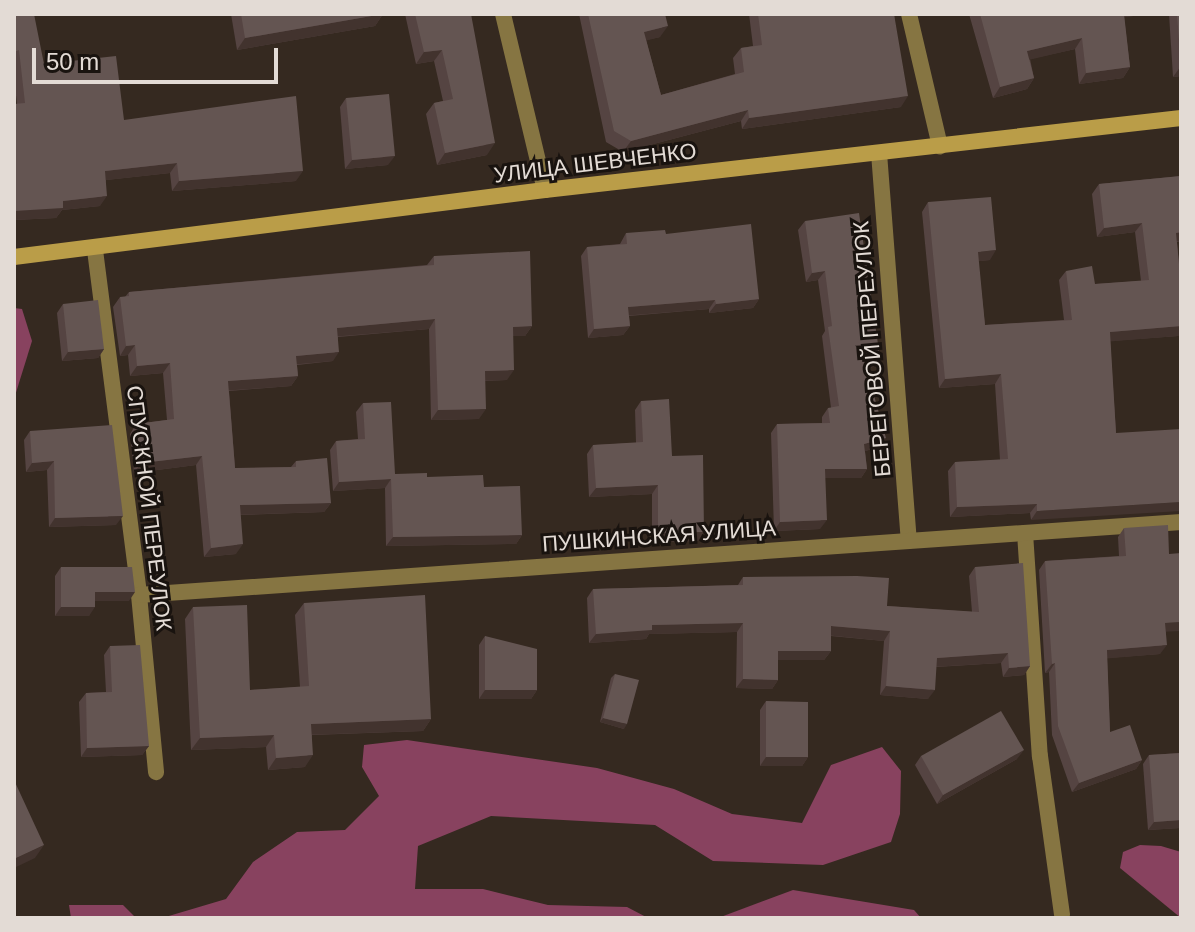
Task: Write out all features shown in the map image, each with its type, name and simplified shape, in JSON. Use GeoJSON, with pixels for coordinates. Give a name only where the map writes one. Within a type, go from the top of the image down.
{"type":"FeatureCollection","features":[{"type":"Feature","properties":{"kind":"street"},"geometry":{"type":"LineString","coordinates":[[503,14],[545,190]]}},
{"type":"Feature","properties":{"kind":"street"},"geometry":{"type":"LineString","coordinates":[[909,14],[940,146]]}},
{"type":"Feature","properties":{"kind":"street","name":"УЛИЦА ШЕВЧЕНКО"},"geometry":{"type":"LineString","coordinates":[[14,257],[95,250],[545,190],[1181,118]]}},
{"type":"Feature","properties":{"kind":"street","name":"БЕРЕГОВОЙ ПЕРЕУЛОК"},"geometry":{"type":"LineString","coordinates":[[879,153],[909,541]]}},
{"type":"Feature","properties":{"kind":"street","name":"СПУСКНОЙ ПЕРЕУЛОК"},"geometry":{"type":"LineString","coordinates":[[95,250],[139,595],[156,772]]}},
{"type":"Feature","properties":{"kind":"street","name":"ПУШКИНСКАЯ УЛИЦА"},"geometry":{"type":"LineString","coordinates":[[139,595],[1181,522]]}},
{"type":"Feature","properties":{"kind":"street"},"geometry":{"type":"LineString","coordinates":[[1025,533],[1040,756],[1062,914]]}},
{"type":"Feature","properties":{"kind":"shaded area"},"geometry":{"type":"Polygon","coordinates":[[[14,308],[22,309],[32,341],[14,399],[14,308]]]}},
{"type":"Feature","properties":{"kind":"shaded area"},"geometry":{"type":"Polygon","coordinates":[[[407,740],[597,768],[674,789],[732,814],[802,823],[831,765],[882,747],[901,771],[900,814],[891,842],[823,865],[713,861],[655,825],[491,816],[418,846],[415,889],[483,889],[548,905],[627,907],[648,918],[162,918],[226,899],[253,862],[297,832],[345,830],[379,796],[362,767],[364,745],[407,740]]]}},
{"type":"Feature","properties":{"kind":"shaded area"},"geometry":{"type":"Polygon","coordinates":[[[1140,845],[1161,846],[1181,852],[1181,918],[1120,868],[1123,852],[1140,845]]]}},
{"type":"Feature","properties":{"kind":"shaded area"},"geometry":{"type":"Polygon","coordinates":[[[793,890],[914,910],[921,918],[718,918],[793,890]]]}},
{"type":"Feature","properties":{"kind":"shaded area"},"geometry":{"type":"Polygon","coordinates":[[[69,905],[123,905],[136,918],[71,918],[69,905]]]}},
{"type":"Feature","properties":{"kind":"building"},"geometry":{"type":"Polygon","coordinates":[[[14,14],[34,14],[44,64],[116,56],[124,120],[296,96],[303,171],[179,181],[177,163],[105,171],[107,196],[63,201],[63,208],[14,211],[14,104],[25,103],[19,50],[14,52],[14,14]]]}},
{"type":"Feature","properties":{"kind":"building"},"geometry":{"type":"Polygon","coordinates":[[[241,14],[383,14],[245,38],[241,14]]]}},
{"type":"Feature","properties":{"kind":"building"},"geometry":{"type":"Polygon","coordinates":[[[415,14],[471,14],[495,143],[445,153],[434,103],[453,99],[442,50],[424,52],[415,14]]]}},
{"type":"Feature","properties":{"kind":"building"},"geometry":{"type":"Polygon","coordinates":[[[588,14],[665,14],[668,26],[644,32],[661,95],[744,72],[741,48],[762,45],[758,14],[894,14],[908,96],[749,118],[748,110],[631,141],[614,131],[588,14]]]}},
{"type":"Feature","properties":{"kind":"building"},"geometry":{"type":"Polygon","coordinates":[[[980,14],[1124,14],[1130,67],[1086,73],[1082,38],[1027,51],[1034,78],[1000,87],[980,14]]]}},
{"type":"Feature","properties":{"kind":"building"},"geometry":{"type":"Polygon","coordinates":[[[1177,14],[1181,14],[1181,66],[1177,14]]]}},
{"type":"Feature","properties":{"kind":"building"},"geometry":{"type":"Polygon","coordinates":[[[389,94],[395,156],[352,160],[346,98],[389,94]]]}},
{"type":"Feature","properties":{"kind":"building"},"geometry":{"type":"Polygon","coordinates":[[[1181,176],[1181,232],[1176,233],[1181,326],[1110,332],[1116,433],[1181,429],[1181,502],[1037,511],[1037,504],[957,507],[955,462],[1008,459],[1001,374],[945,379],[928,202],[991,197],[996,250],[978,252],[985,325],[1072,320],[1066,271],[1092,266],[1095,284],[1149,280],[1142,223],[1104,228],[1099,184],[1181,176]]]}},
{"type":"Feature","properties":{"kind":"building"},"geometry":{"type":"Polygon","coordinates":[[[859,213],[880,358],[864,360],[886,438],[864,444],[867,469],[825,469],[827,520],[780,522],[777,424],[830,423],[828,408],[839,406],[828,327],[832,326],[825,271],[812,273],[805,221],[859,213]]]}},
{"type":"Feature","properties":{"kind":"building"},"geometry":{"type":"Polygon","coordinates":[[[751,224],[759,299],[628,307],[630,326],[594,329],[587,247],[627,244],[626,233],[665,230],[666,234],[751,224]]]}},
{"type":"Feature","properties":{"kind":"building"},"geometry":{"type":"Polygon","coordinates":[[[530,251],[532,326],[513,327],[514,370],[485,371],[486,409],[438,410],[435,319],[337,328],[339,352],[296,356],[298,376],[228,381],[235,468],[296,467],[296,461],[327,458],[331,503],[240,505],[243,544],[211,548],[202,456],[141,463],[136,424],[174,419],[170,363],[137,366],[135,345],[126,346],[120,297],[129,296],[129,292],[434,265],[434,256],[530,251]]]}},
{"type":"Feature","properties":{"kind":"building"},"geometry":{"type":"Polygon","coordinates":[[[98,300],[104,349],[68,352],[63,304],[98,300]]]}},
{"type":"Feature","properties":{"kind":"building"},"geometry":{"type":"Polygon","coordinates":[[[669,399],[672,456],[703,455],[704,532],[658,533],[658,485],[596,488],[593,445],[643,442],[641,401],[669,399]]]}},
{"type":"Feature","properties":{"kind":"building"},"geometry":{"type":"Polygon","coordinates":[[[391,402],[395,474],[427,473],[427,477],[483,475],[484,487],[520,486],[522,535],[393,537],[391,479],[339,482],[336,441],[365,439],[363,403],[391,402]]]}},
{"type":"Feature","properties":{"kind":"building"},"geometry":{"type":"Polygon","coordinates":[[[112,425],[123,516],[55,518],[54,461],[32,463],[30,431],[112,425]]]}},
{"type":"Feature","properties":{"kind":"building"},"geometry":{"type":"Polygon","coordinates":[[[1168,525],[1169,554],[1181,553],[1181,622],[1165,623],[1167,645],[1107,650],[1110,732],[1130,725],[1142,760],[1079,783],[1058,726],[1045,561],[1126,556],[1124,528],[1168,525]]]}},
{"type":"Feature","properties":{"kind":"building"},"geometry":{"type":"Polygon","coordinates":[[[1023,563],[1030,666],[1009,668],[1008,653],[937,658],[935,690],[886,686],[890,631],[831,626],[831,651],[778,651],[778,680],[743,679],[743,623],[652,625],[652,630],[596,634],[593,589],[743,585],[743,577],[857,576],[889,578],[887,606],[979,612],[975,567],[1023,563]]]}},
{"type":"Feature","properties":{"kind":"building"},"geometry":{"type":"Polygon","coordinates":[[[61,567],[132,567],[135,592],[95,592],[95,607],[61,607],[61,567]]]}},
{"type":"Feature","properties":{"kind":"building"},"geometry":{"type":"Polygon","coordinates":[[[425,595],[431,719],[311,724],[313,755],[276,758],[274,735],[200,738],[193,607],[247,605],[250,690],[309,686],[304,603],[425,595]]]}},
{"type":"Feature","properties":{"kind":"building"},"geometry":{"type":"Polygon","coordinates":[[[485,636],[537,649],[537,690],[485,690],[485,636]]]}},
{"type":"Feature","properties":{"kind":"building"},"geometry":{"type":"Polygon","coordinates":[[[140,645],[149,746],[87,748],[86,693],[112,692],[110,646],[140,645]]]}},
{"type":"Feature","properties":{"kind":"building"},"geometry":{"type":"Polygon","coordinates":[[[615,674],[639,680],[627,724],[603,718],[615,674]]]}},
{"type":"Feature","properties":{"kind":"building"},"geometry":{"type":"Polygon","coordinates":[[[766,701],[808,702],[808,757],[766,757],[766,701]]]}},
{"type":"Feature","properties":{"kind":"building"},"geometry":{"type":"Polygon","coordinates":[[[1001,711],[1024,750],[943,795],[921,756],[1001,711]]]}},
{"type":"Feature","properties":{"kind":"building"},"geometry":{"type":"Polygon","coordinates":[[[1181,753],[1181,820],[1154,822],[1149,755],[1181,753]]]}},
{"type":"Feature","properties":{"kind":"building"},"geometry":{"type":"Polygon","coordinates":[[[14,780],[44,845],[14,859],[14,780]]]}}]}
